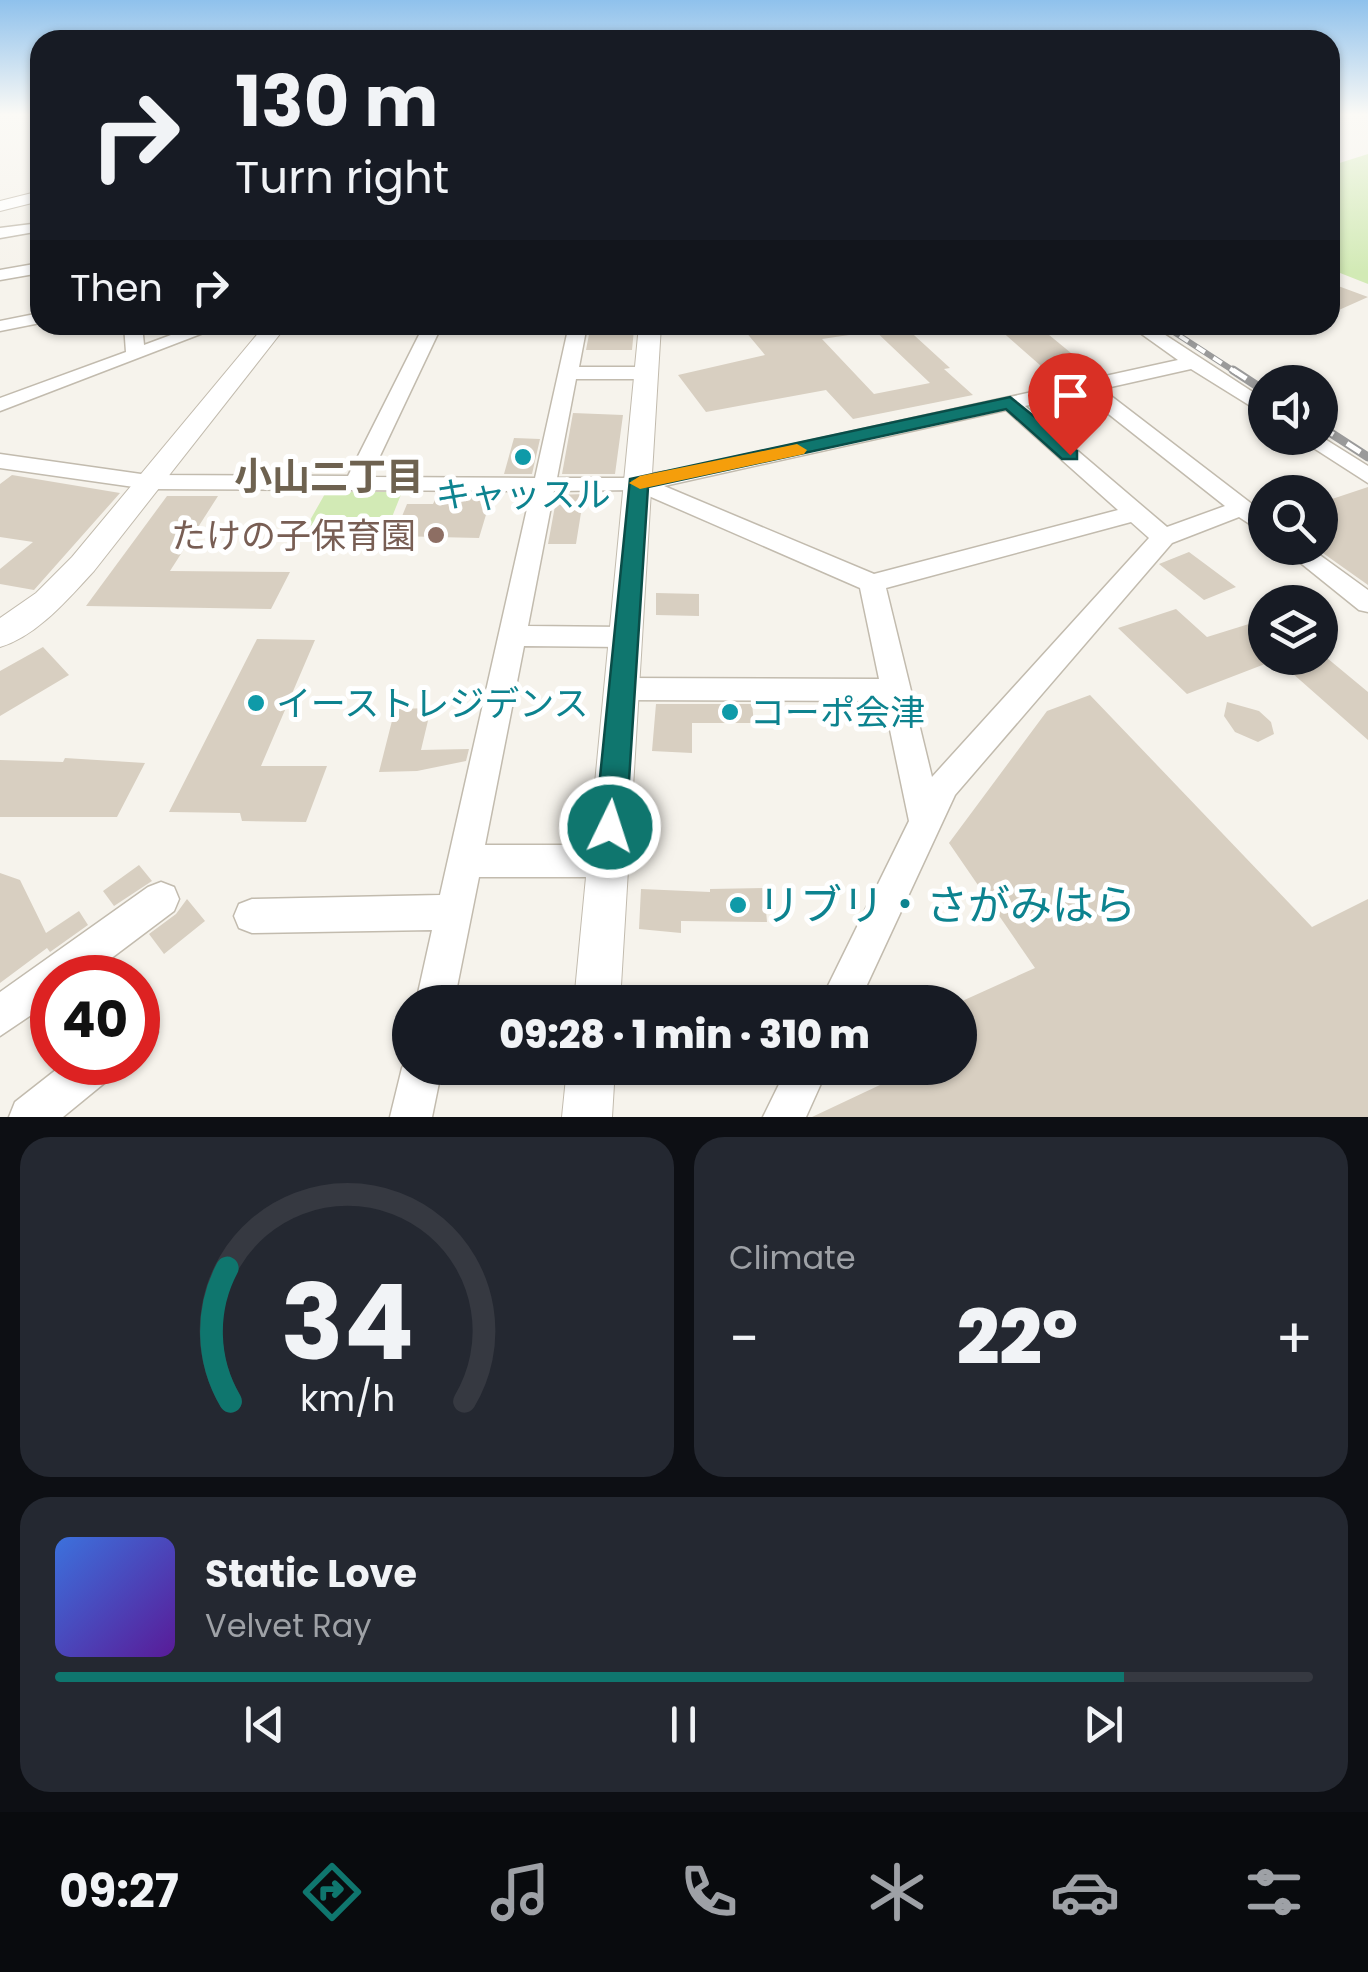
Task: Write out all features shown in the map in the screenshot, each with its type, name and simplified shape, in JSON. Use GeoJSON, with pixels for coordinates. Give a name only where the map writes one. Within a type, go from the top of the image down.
{"type":"FeatureCollection","features":[{"type":"Feature","properties":{"kind":"street"},"geometry":{"type":"LineString","coordinates":[[0,206],[30,198]]}},
{"type":"Feature","properties":{"kind":"street"},"geometry":{"type":"LineString","coordinates":[[0,233],[30,228]]}},
{"type":"Feature","properties":{"kind":"street"},"geometry":{"type":"LineString","coordinates":[[0,275],[30,270]]}},
{"type":"Feature","properties":{"kind":"street"},"geometry":{"type":"LineString","coordinates":[[0,326],[30,320]]}},
{"type":"Feature","properties":{"kind":"street"},"geometry":{"type":"LineString","coordinates":[[134,335],[136,354]]}},
{"type":"Feature","properties":{"kind":"street"},"geometry":{"type":"LineString","coordinates":[[0,404],[188,335]]}},
{"type":"Feature","properties":{"kind":"street"},"geometry":{"type":"LineString","coordinates":[[0,635],[26,618],[74,574],[268,335]]}},
{"type":"Feature","properties":{"kind":"street"},"geometry":{"type":"LineString","coordinates":[[356,483],[428,335]]}},
{"type":"Feature","properties":{"kind":"street"},"geometry":{"type":"LineString","coordinates":[[439,985],[576,335]]}},
{"type":"Feature","properties":{"kind":"street"},"geometry":{"type":"LineString","coordinates":[[597,985],[649,335]]}},
{"type":"Feature","properties":{"kind":"street"},"geometry":{"type":"LineString","coordinates":[[1153,335],[1248,397]]}},
{"type":"Feature","properties":{"kind":"street"},"geometry":{"type":"LineString","coordinates":[[0,461],[148,482],[638,483],[1194,362]]}},
{"type":"Feature","properties":{"kind":"street"},"geometry":{"type":"LineString","coordinates":[[568,373],[645,373]]}},
{"type":"Feature","properties":{"kind":"street"},"geometry":{"type":"LineString","coordinates":[[1086,386],[1248,513]]}},
{"type":"Feature","properties":{"kind":"street"},"geometry":{"type":"LineString","coordinates":[[1010,403],[1164,537]]}},
{"type":"Feature","properties":{"kind":"street"},"geometry":{"type":"LineString","coordinates":[[1335,455],[1368,476]]}},
{"type":"Feature","properties":{"kind":"street"},"geometry":{"type":"LineString","coordinates":[[638,483],[872,583],[1136,512]]}},
{"type":"Feature","properties":{"kind":"street"},"geometry":{"type":"LineString","coordinates":[[848,985],[943,786],[967,757],[1164,537],[1248,518]]}},
{"type":"Feature","properties":{"kind":"street"},"geometry":{"type":"LineString","coordinates":[[1317,565],[1368,603]]}},
{"type":"Feature","properties":{"kind":"street"},"geometry":{"type":"LineString","coordinates":[[872,583],[926,822]]}},
{"type":"Feature","properties":{"kind":"street"},"geometry":{"type":"LineString","coordinates":[[512,636],[624,637]]}},
{"type":"Feature","properties":{"kind":"street"},"geometry":{"type":"LineString","coordinates":[[620,689],[895,690]]}},
{"type":"Feature","properties":{"kind":"street"},"geometry":{"type":"LineString","coordinates":[[465,861],[608,862]]}},
{"type":"Feature","properties":{"kind":"street"},"geometry":{"type":"LineString","coordinates":[[84,955],[161,899]]}},
{"type":"Feature","properties":{"kind":"street"},"geometry":{"type":"LineString","coordinates":[[252,916],[454,912]]}},
{"type":"Feature","properties":{"kind":"street"},"geometry":{"type":"LineString","coordinates":[[0,1016],[30,994]]}},
{"type":"Feature","properties":{"kind":"street"},"geometry":{"type":"LineString","coordinates":[[30,1117],[70,1085]]}},
{"type":"Feature","properties":{"kind":"street"},"geometry":{"type":"LineString","coordinates":[[412,1117],[419,1085]]}},
{"type":"Feature","properties":{"kind":"street"},"geometry":{"type":"LineString","coordinates":[[587,1117],[590,1085]]}},
{"type":"Feature","properties":{"kind":"street"},"geometry":{"type":"LineString","coordinates":[[784,1117],[800,1085]]}},
{"type":"Feature","properties":{"kind":"green space"},"geometry":{"type":"Polygon","coordinates":[[[1340,168],[1368,168],[1368,284],[1340,273],[1340,168]]]}},
{"type":"Feature","properties":{"kind":"green space"},"geometry":{"type":"Polygon","coordinates":[[[326,492],[402,492],[388,527],[311,526],[309,522],[326,492]]]}},
{"type":"Feature","properties":{"kind":"building"},"geometry":{"type":"Polygon","coordinates":[[[1340,287],[1368,297],[1340,310],[1340,287]]]}},
{"type":"Feature","properties":{"kind":"building"},"geometry":{"type":"Polygon","coordinates":[[[589,335],[633,335],[632,350],[586,350],[589,335]]]}},
{"type":"Feature","properties":{"kind":"building"},"geometry":{"type":"Polygon","coordinates":[[[748,335],[849,335],[822,339],[874,394],[930,383],[880,335],[914,335],[973,395],[853,419],[826,390],[706,412],[678,375],[765,355],[748,335]]]}},
{"type":"Feature","properties":{"kind":"building"},"geometry":{"type":"Polygon","coordinates":[[[1006,335],[1049,335],[1088,367],[1049,373],[1006,335]]]}},
{"type":"Feature","properties":{"kind":"building"},"geometry":{"type":"Polygon","coordinates":[[[573,413],[623,415],[615,474],[562,474],[573,413]]]}},
{"type":"Feature","properties":{"kind":"building","name":"キャッスル"},"geometry":{"type":"Polygon","coordinates":[[[514,438],[540,439],[532,474],[504,474],[514,438]]]}},
{"type":"Feature","properties":{"kind":"building"},"geometry":{"type":"Polygon","coordinates":[[[12,475],[120,493],[34,590],[0,584],[0,569],[33,542],[0,537],[0,484],[12,475]]]}},
{"type":"Feature","properties":{"kind":"building"},"geometry":{"type":"Polygon","coordinates":[[[1368,487],[1368,585],[1338,564],[1338,497],[1368,487]]]}},
{"type":"Feature","properties":{"kind":"building"},"geometry":{"type":"Polygon","coordinates":[[[584,494],[576,544],[548,544],[557,495],[584,494]]]}},
{"type":"Feature","properties":{"kind":"building"},"geometry":{"type":"Polygon","coordinates":[[[167,496],[218,496],[170,571],[290,572],[271,609],[86,606],[167,496]]]}},
{"type":"Feature","properties":{"kind":"building"},"geometry":{"type":"Polygon","coordinates":[[[491,498],[479,538],[394,536],[407,504],[433,504],[435,500],[491,498]]]}},
{"type":"Feature","properties":{"kind":"building"},"geometry":{"type":"Polygon","coordinates":[[[1189,552],[1236,587],[1204,600],[1159,564],[1189,552]]]}},
{"type":"Feature","properties":{"kind":"building"},"geometry":{"type":"Polygon","coordinates":[[[656,593],[699,594],[699,616],[656,615],[656,593]]]}},
{"type":"Feature","properties":{"kind":"building"},"geometry":{"type":"Polygon","coordinates":[[[1176,609],[1207,637],[1248,624],[1248,671],[1187,694],[1118,628],[1176,609]]]}},
{"type":"Feature","properties":{"kind":"building","name":"イーストレジデンス"},"geometry":{"type":"Polygon","coordinates":[[[257,639],[315,640],[261,766],[327,766],[306,822],[242,821],[240,813],[169,812],[257,639]]]}},
{"type":"Feature","properties":{"kind":"building"},"geometry":{"type":"Polygon","coordinates":[[[43,647],[69,675],[0,716],[0,671],[43,647]]]}},
{"type":"Feature","properties":{"kind":"building"},"geometry":{"type":"Polygon","coordinates":[[[1338,667],[1368,692],[1368,740],[1294,675],[1338,675],[1338,667]]]}},
{"type":"Feature","properties":{"kind":"building"},"geometry":{"type":"Polygon","coordinates":[[[1090,695],[1312,927],[1368,899],[1368,1117],[812,1117],[880,1085],[977,1085],[977,994],[1035,968],[949,843],[1047,711],[1090,695]]]}},
{"type":"Feature","properties":{"kind":"building"},"geometry":{"type":"Polygon","coordinates":[[[1227,702],[1259,711],[1271,722],[1274,734],[1258,742],[1235,732],[1224,716],[1227,702]]]}},
{"type":"Feature","properties":{"kind":"building"},"geometry":{"type":"Polygon","coordinates":[[[656,704],[752,704],[754,723],[692,723],[692,753],[652,751],[656,704]]]}},
{"type":"Feature","properties":{"kind":"building"},"geometry":{"type":"Polygon","coordinates":[[[431,708],[421,750],[469,749],[466,761],[417,771],[379,772],[395,709],[431,708]]]}},
{"type":"Feature","properties":{"kind":"building"},"geometry":{"type":"Polygon","coordinates":[[[65,758],[145,763],[117,817],[0,817],[0,760],[63,762],[65,758]]]}},
{"type":"Feature","properties":{"kind":"building"},"geometry":{"type":"Polygon","coordinates":[[[139,865],[152,881],[114,906],[103,891],[139,865]]]}},
{"type":"Feature","properties":{"kind":"building"},"geometry":{"type":"Polygon","coordinates":[[[0,873],[20,880],[46,933],[79,911],[88,925],[50,952],[47,948],[30,955],[30,961],[0,983],[0,873]]]}},
{"type":"Feature","properties":{"kind":"building"},"geometry":{"type":"Polygon","coordinates":[[[764,888],[767,922],[681,921],[681,933],[639,929],[641,889],[710,892],[764,888]]]}},
{"type":"Feature","properties":{"kind":"building"},"geometry":{"type":"Polygon","coordinates":[[[187,899],[205,921],[164,954],[149,934],[176,914],[187,899]]]}},
{"type":"Feature","properties":{"kind":"railway"},"geometry":{"type":"LineString","coordinates":[[1178,335],[1237,373]]}},
{"type":"Feature","properties":{"kind":"railway"},"geometry":{"type":"LineString","coordinates":[[1233,370],[1248,380]]}},
{"type":"Feature","properties":{"kind":"railway"},"geometry":{"type":"LineString","coordinates":[[1338,438],[1368,457]]}},
{"type":"Feature","properties":{"kind":"slow traffic"},"geometry":{"type":"LineString","coordinates":[[640,483],[797,450]]}},
{"type":"Feature","properties":{"kind":"place","name":"キャッスル"},"geometry":{"type":"Point","coordinates":[523,457]}},
{"type":"Feature","properties":{"kind":"place","name":"たけの子保育園"},"geometry":{"type":"Point","coordinates":[436,535]}},
{"type":"Feature","properties":{"kind":"place","name":"イーストレジデンス"},"geometry":{"type":"Point","coordinates":[256,703]}},
{"type":"Feature","properties":{"kind":"place","name":"コーポ会津"},"geometry":{"type":"Point","coordinates":[730,712]}},
{"type":"Feature","properties":{"kind":"place","name":"リブリ・さがみはら"},"geometry":{"type":"Point","coordinates":[738,905]}},
{"type":"Feature","properties":{"kind":"district","name":"小山二丁目"},"geometry":{"type":"Point","coordinates":[329,476]}},
{"type":"Feature","properties":{"kind":"route"},"geometry":{"type":"LineString","coordinates":[[610,827],[638,483],[1010,403],[1070,455]]}}]}
